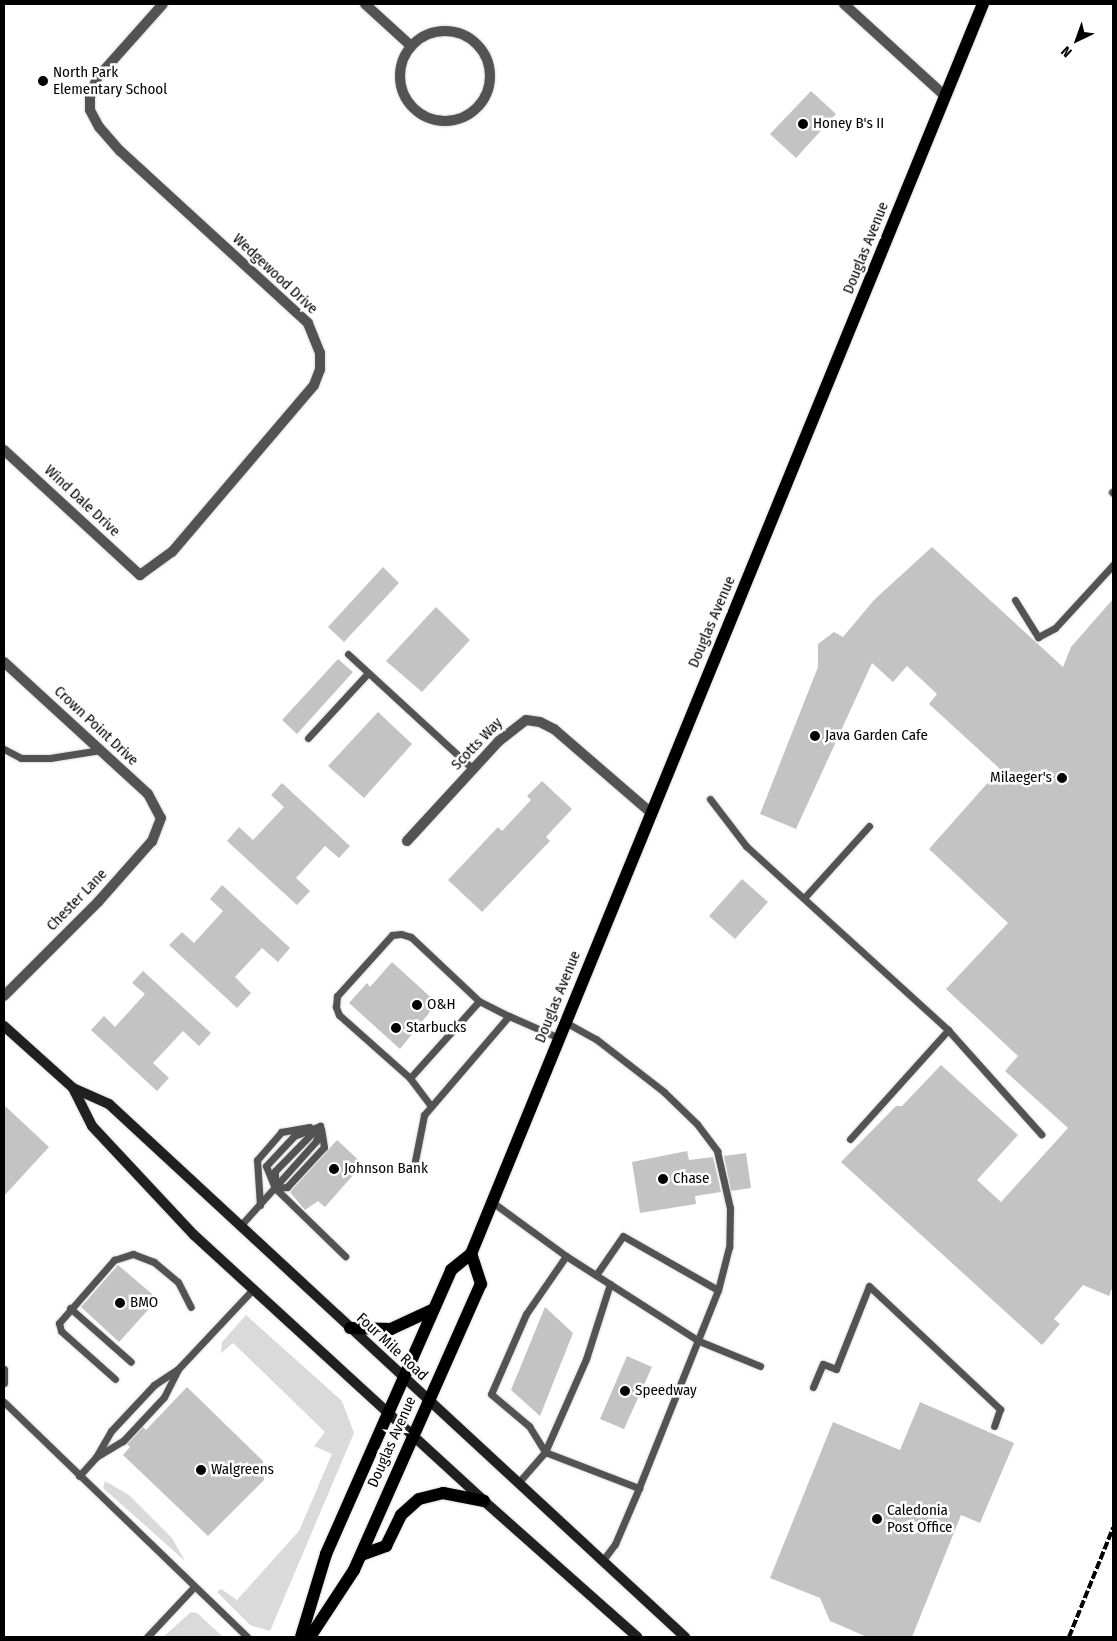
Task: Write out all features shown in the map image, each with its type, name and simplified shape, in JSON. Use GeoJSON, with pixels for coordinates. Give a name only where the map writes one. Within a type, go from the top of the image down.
{"type":"FeatureCollection","features":[{"type":"Feature","properties":{"kind":"main road","name":"Douglas Avenue"},"geometry":{"type":"LineString","coordinates":[[302,1637],[326,1554],[451,1270],[471,1254],[650,812],[983,4]]}},
{"type":"Feature","properties":{"kind":"main road","name":"Four Mile Road"},"geometry":{"type":"LineString","coordinates":[[4,1026],[73,1088],[109,1104],[685,1637]]}},
{"type":"Feature","properties":{"kind":"main road","name":"Four Mile Road"},"geometry":{"type":"LineString","coordinates":[[73,1088],[92,1126],[194,1235],[412,1436],[637,1637]]}},
{"type":"Feature","properties":{"kind":"main road","name":"Douglas Avenue"},"geometry":{"type":"LineString","coordinates":[[310,1637],[361,1555],[412,1436],[481,1284],[471,1254]]}},
{"type":"Feature","properties":{"kind":"main road"},"geometry":{"type":"LineString","coordinates":[[350,1328],[391,1329],[434,1309]]}},
{"type":"Feature","properties":{"kind":"main road"},"geometry":{"type":"LineString","coordinates":[[361,1555],[386,1546],[402,1515],[420,1499],[443,1493],[457,1493],[468,1499],[484,1501]]}},
{"type":"Feature","properties":{"kind":"street","name":"Wedgewood Drive"},"geometry":{"type":"LineString","coordinates":[[140,575],[172,552],[305,398],[320,369],[320,353],[308,323],[120,151],[99,127],[90,110],[90,97],[97,78],[163,4]]}},
{"type":"Feature","properties":{"kind":"street"},"geometry":{"type":"LineString","coordinates":[[365,4],[411,46]]}},
{"type":"Feature","properties":{"kind":"street"},"geometry":{"type":"LineString","coordinates":[[844,4],[945,96]]}},
{"type":"Feature","properties":{"kind":"street"},"geometry":{"type":"LineString","coordinates":[[446,31],[468,37],[480,47],[488,60],[490,76],[488,91],[480,105],[455,120],[440,121],[415,110],[406,99],[399,71],[411,46],[423,36],[446,31]]}},
{"type":"Feature","properties":{"kind":"street","name":"Wind Dale Drive"},"geometry":{"type":"LineString","coordinates":[[4,450],[140,575]]}},
{"type":"Feature","properties":{"kind":"street","name":"Crown Point Drive"},"geometry":{"type":"LineString","coordinates":[[4,662],[148,794],[161,818]]}},
{"type":"Feature","properties":{"kind":"street","name":"Scotts Way"},"geometry":{"type":"LineString","coordinates":[[407,841],[512,728],[526,720],[540,722],[554,729],[650,812]]}},
{"type":"Feature","properties":{"kind":"street","name":"Chester Lane"},"geometry":{"type":"LineString","coordinates":[[4,996],[98,902],[152,840],[161,818]]}},
{"type":"Feature","properties":{"kind":"lane"},"geometry":{"type":"LineString","coordinates":[[1015,600],[1038,637],[1055,628],[1113,566]]}},
{"type":"Feature","properties":{"kind":"lane"},"geometry":{"type":"LineString","coordinates":[[348,654],[472,769]]}},
{"type":"Feature","properties":{"kind":"lane"},"geometry":{"type":"LineString","coordinates":[[308,738],[368,673]]}},
{"type":"Feature","properties":{"kind":"lane"},"geometry":{"type":"LineString","coordinates":[[4,749],[21,758],[50,758],[100,750]]}},
{"type":"Feature","properties":{"kind":"lane"},"geometry":{"type":"LineString","coordinates":[[710,799],[746,846],[948,1030],[1041,1134]]}},
{"type":"Feature","properties":{"kind":"lane"},"geometry":{"type":"LineString","coordinates":[[804,898],[868,826]]}},
{"type":"Feature","properties":{"kind":"lane"},"geometry":{"type":"LineString","coordinates":[[431,1106],[410,1078],[339,1015],[336,1007],[337,996],[392,935],[411,937],[479,1000],[509,1016],[559,1038]]}},
{"type":"Feature","properties":{"kind":"lane"},"geometry":{"type":"LineString","coordinates":[[410,1078],[479,1000]]}},
{"type":"Feature","properties":{"kind":"lane"},"geometry":{"type":"LineString","coordinates":[[415,1161],[424,1115],[509,1016]]}},
{"type":"Feature","properties":{"kind":"lane"},"geometry":{"type":"LineString","coordinates":[[565,1022],[596,1039],[664,1092],[697,1124],[717,1151],[730,1208],[729,1247],[718,1290],[639,1488],[615,1544],[602,1562]]}},
{"type":"Feature","properties":{"kind":"lane"},"geometry":{"type":"LineString","coordinates":[[850,1139],[948,1030]]}},
{"type":"Feature","properties":{"kind":"lane"},"geometry":{"type":"LineString","coordinates":[[260,1204],[257,1160],[281,1132],[320,1126]]}},
{"type":"Feature","properties":{"kind":"lane"},"geometry":{"type":"LineString","coordinates":[[241,1225],[316,1141],[320,1126]]}},
{"type":"Feature","properties":{"kind":"lane"},"geometry":{"type":"LineString","coordinates":[[320,1126],[275,1170],[275,1188],[345,1256]]}},
{"type":"Feature","properties":{"kind":"lane"},"geometry":{"type":"LineString","coordinates":[[492,1202],[566,1256],[699,1341],[760,1366]]}},
{"type":"Feature","properties":{"kind":"lane"},"geometry":{"type":"LineString","coordinates":[[596,1275],[624,1236],[718,1290]]}},
{"type":"Feature","properties":{"kind":"lane"},"geometry":{"type":"LineString","coordinates":[[115,1379],[61,1331],[60,1323],[70,1308],[114,1260],[133,1254],[142,1255],[168,1272],[191,1306]]}},
{"type":"Feature","properties":{"kind":"lane"},"geometry":{"type":"LineString","coordinates":[[566,1256],[526,1314],[491,1394],[529,1426],[545,1452],[639,1488]]}},
{"type":"Feature","properties":{"kind":"lane"},"geometry":{"type":"LineString","coordinates":[[518,1483],[545,1452],[586,1359],[610,1284]]}},
{"type":"Feature","properties":{"kind":"lane"},"geometry":{"type":"LineString","coordinates":[[812,1387],[823,1364],[836,1369],[869,1286],[1000,1409],[994,1426]]}},
{"type":"Feature","properties":{"kind":"lane"},"geometry":{"type":"LineString","coordinates":[[78,1476],[96,1457],[118,1424],[154,1385],[178,1369],[253,1289]]}},
{"type":"Feature","properties":{"kind":"lane"},"geometry":{"type":"LineString","coordinates":[[70,1308],[131,1362]]}},
{"type":"Feature","properties":{"kind":"lane"},"geometry":{"type":"LineString","coordinates":[[4,1369],[4,1382]]}},
{"type":"Feature","properties":{"kind":"lane"},"geometry":{"type":"LineString","coordinates":[[96,1457],[123,1442],[164,1397],[178,1369]]}},
{"type":"Feature","properties":{"kind":"lane"},"geometry":{"type":"LineString","coordinates":[[4,1402],[78,1476],[247,1637]]}},
{"type":"Feature","properties":{"kind":"lane"},"geometry":{"type":"LineString","coordinates":[[147,1637],[194,1587]]}},
{"type":"Feature","properties":{"kind":"shaded area"},"geometry":{"type":"Polygon","coordinates":[[[246,1315],[342,1401],[354,1433],[270,1631],[250,1625],[217,1592],[221,1589],[237,1600],[299,1531],[332,1454],[314,1446],[325,1432],[233,1343],[221,1353],[222,1342],[246,1315]]]}},
{"type":"Feature","properties":{"kind":"shaded area"},"geometry":{"type":"Polygon","coordinates":[[[105,1481],[129,1495],[172,1538],[185,1561],[103,1488],[105,1481]]]}},
{"type":"Feature","properties":{"kind":"shaded area"},"geometry":{"type":"Polygon","coordinates":[[[191,1612],[197,1613],[223,1637],[163,1637],[191,1612]]]}},
{"type":"Feature","properties":{"kind":"building","name":"Honey B's II"},"geometry":{"type":"Polygon","coordinates":[[[811,91],[836,114],[796,158],[770,134],[811,91]]]}},
{"type":"Feature","properties":{"kind":"building"},"geometry":{"type":"Polygon","coordinates":[[[932,547],[1063,667],[1071,647],[1113,599],[1113,1286],[1109,1296],[1083,1285],[1054,1319],[1060,1324],[1042,1345],[841,1162],[896,1106],[902,1106],[941,1065],[1018,1135],[977,1180],[1001,1202],[1068,1128],[1005,1071],[1018,1056],[946,989],[1008,923],[929,849],[1000,769],[929,704],[937,694],[907,666],[893,682],[872,663],[796,829],[760,814],[818,667],[818,644],[834,632],[843,637],[874,600],[932,547]]]}},
{"type":"Feature","properties":{"kind":"building"},"geometry":{"type":"Polygon","coordinates":[[[383,567],[399,583],[344,642],[328,627],[383,567]]]}},
{"type":"Feature","properties":{"kind":"building"},"geometry":{"type":"Polygon","coordinates":[[[436,607],[470,640],[422,692],[386,661],[436,607]]]}},
{"type":"Feature","properties":{"kind":"building"},"geometry":{"type":"Polygon","coordinates":[[[338,659],[353,672],[297,734],[282,720],[338,659]]]}},
{"type":"Feature","properties":{"kind":"building"},"geometry":{"type":"Polygon","coordinates":[[[378,712],[412,744],[364,798],[328,766],[378,712]]]}},
{"type":"Feature","properties":{"kind":"building"},"geometry":{"type":"Polygon","coordinates":[[[542,781],[572,809],[546,837],[550,841],[482,912],[448,880],[498,827],[502,831],[531,800],[527,796],[542,781]]]}},
{"type":"Feature","properties":{"kind":"building"},"geometry":{"type":"Polygon","coordinates":[[[282,783],[350,846],[339,858],[325,846],[296,878],[310,891],[297,905],[227,841],[239,827],[253,840],[284,807],[271,795],[282,783]]]}},
{"type":"Feature","properties":{"kind":"building"},"geometry":{"type":"Polygon","coordinates":[[[742,879],[768,902],[735,939],[709,916],[742,879]]]}},
{"type":"Feature","properties":{"kind":"building"},"geometry":{"type":"Polygon","coordinates":[[[222,885],[290,948],[278,962],[262,948],[235,977],[251,993],[237,1008],[169,945],[182,932],[194,943],[223,911],[210,899],[222,885]]]}},
{"type":"Feature","properties":{"kind":"building"},"geometry":{"type":"Polygon","coordinates":[[[392,962],[437,1003],[400,1049],[349,1003],[367,983],[370,987],[392,962]]]}},
{"type":"Feature","properties":{"kind":"building"},"geometry":{"type":"Polygon","coordinates":[[[143,971],[211,1033],[199,1046],[183,1031],[153,1063],[169,1078],[157,1091],[91,1030],[104,1016],[115,1027],[145,994],[132,983],[143,971]]]}},
{"type":"Feature","properties":{"kind":"building"},"geometry":{"type":"Polygon","coordinates":[[[4,1105],[49,1147],[4,1196],[4,1105]]]}},
{"type":"Feature","properties":{"kind":"building","name":"Johnson Bank"},"geometry":{"type":"Polygon","coordinates":[[[337,1140],[363,1164],[325,1207],[318,1201],[305,1210],[290,1192],[337,1140]]]}},
{"type":"Feature","properties":{"kind":"building","name":"Chase"},"geometry":{"type":"Polygon","coordinates":[[[687,1151],[689,1160],[713,1157],[721,1192],[695,1196],[696,1204],[640,1213],[632,1162],[687,1151]]]}},
{"type":"Feature","properties":{"kind":"building"},"geometry":{"type":"Polygon","coordinates":[[[746,1153],[751,1188],[731,1191],[724,1156],[746,1153]]]}},
{"type":"Feature","properties":{"kind":"building","name":"BMO"},"geometry":{"type":"Polygon","coordinates":[[[118,1265],[158,1299],[119,1342],[81,1307],[118,1265]]]}},
{"type":"Feature","properties":{"kind":"building"},"geometry":{"type":"Polygon","coordinates":[[[545,1307],[573,1333],[540,1416],[511,1390],[545,1307]]]}},
{"type":"Feature","properties":{"kind":"building"},"geometry":{"type":"Polygon","coordinates":[[[627,1356],[652,1367],[624,1429],[600,1419],[627,1356]]]}},
{"type":"Feature","properties":{"kind":"building","name":"Walgreens"},"geometry":{"type":"Polygon","coordinates":[[[187,1387],[263,1461],[264,1480],[208,1536],[123,1455],[130,1447],[127,1444],[143,1427],[146,1430],[187,1387]]]}},
{"type":"Feature","properties":{"kind":"building","name":"Caledonia Post Office"},"geometry":{"type":"Polygon","coordinates":[[[920,1402],[1014,1443],[980,1523],[961,1515],[912,1637],[867,1637],[830,1621],[820,1598],[770,1578],[833,1422],[900,1450],[920,1402]]]}},
{"type":"Feature","properties":{"kind":"railway"},"geometry":{"type":"LineString","coordinates":[[1069,1637],[1113,1528]]}},
{"type":"Feature","properties":{"kind":"place","name":"North Park Elementary School"},"geometry":{"type":"Point","coordinates":[43,81]}},
{"type":"Feature","properties":{"kind":"place","name":"Honey B's II"},"geometry":{"type":"Point","coordinates":[803,124]}},
{"type":"Feature","properties":{"kind":"place","name":"Java Garden Cafe"},"geometry":{"type":"Point","coordinates":[815,736]}},
{"type":"Feature","properties":{"kind":"place","name":"Milaeger's"},"geometry":{"type":"Point","coordinates":[1062,778]}},
{"type":"Feature","properties":{"kind":"place","name":"O&H"},"geometry":{"type":"Point","coordinates":[417,1005]}},
{"type":"Feature","properties":{"kind":"place","name":"Starbucks"},"geometry":{"type":"Point","coordinates":[396,1028]}},
{"type":"Feature","properties":{"kind":"place","name":"Johnson Bank"},"geometry":{"type":"Point","coordinates":[334,1169]}},
{"type":"Feature","properties":{"kind":"place","name":"Chase"},"geometry":{"type":"Point","coordinates":[663,1179]}},
{"type":"Feature","properties":{"kind":"place","name":"BMO"},"geometry":{"type":"Point","coordinates":[120,1303]}},
{"type":"Feature","properties":{"kind":"place","name":"Speedway"},"geometry":{"type":"Point","coordinates":[625,1391]}},
{"type":"Feature","properties":{"kind":"place","name":"Walgreens"},"geometry":{"type":"Point","coordinates":[201,1470]}},
{"type":"Feature","properties":{"kind":"place","name":"Caledonia Post Office"},"geometry":{"type":"Point","coordinates":[877,1519]}}]}
